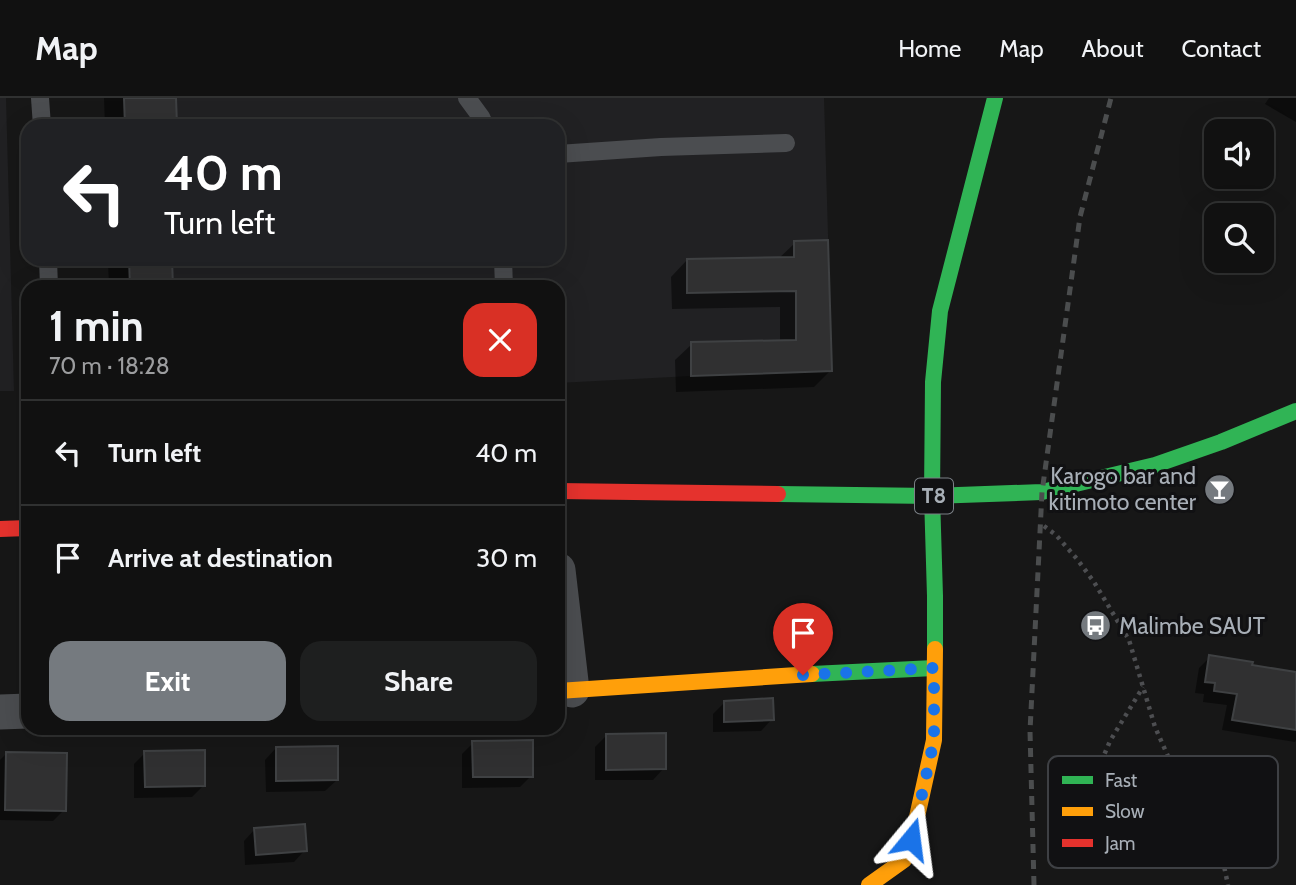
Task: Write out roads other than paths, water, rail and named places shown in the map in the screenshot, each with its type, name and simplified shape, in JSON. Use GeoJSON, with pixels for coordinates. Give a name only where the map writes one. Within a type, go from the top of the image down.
{"type":"FeatureCollection","features":[{"type":"Feature","properties":{"kind":"main road"},"geometry":{"type":"LineString","coordinates":[[869,885],[906,873],[934,740],[936,596],[932,496],[933,382],[940,311],[995,98]]}},
{"type":"Feature","properties":{"kind":"main road","name":"T8"},"geometry":{"type":"LineString","coordinates":[[565,491],[932,496],[1042,492],[1155,465],[1221,442],[1296,411]]}},
{"type":"Feature","properties":{"kind":"main road"},"geometry":{"type":"LineString","coordinates":[[0,529],[21,528]]}},
{"type":"Feature","properties":{"kind":"main road"},"geometry":{"type":"LineString","coordinates":[[565,691],[934,668]]}},
{"type":"Feature","properties":{"kind":"street"},"geometry":{"type":"LineString","coordinates":[[0,712],[21,711]]}},
{"type":"Feature","properties":{"kind":"lane"},"geometry":{"type":"LineString","coordinates":[[40,98],[42,119]]}},
{"type":"Feature","properties":{"kind":"lane"},"geometry":{"type":"LineString","coordinates":[[467,98],[482,119]]}},
{"type":"Feature","properties":{"kind":"lane"},"geometry":{"type":"LineString","coordinates":[[565,154],[786,143]]}},
{"type":"Feature","properties":{"kind":"railway"},"geometry":{"type":"LineString","coordinates":[[1034,885],[1030,731],[1042,492],[1080,217],[1111,98]]}},
{"type":"Feature","properties":{"kind":"place","name":"Karogo bar and kitimoto center"},"geometry":{"type":"Point","coordinates":[1219,489]}},
{"type":"Feature","properties":{"kind":"place","name":"Malimbe SAUT"},"geometry":{"type":"Point","coordinates":[1096,626]}}]}
